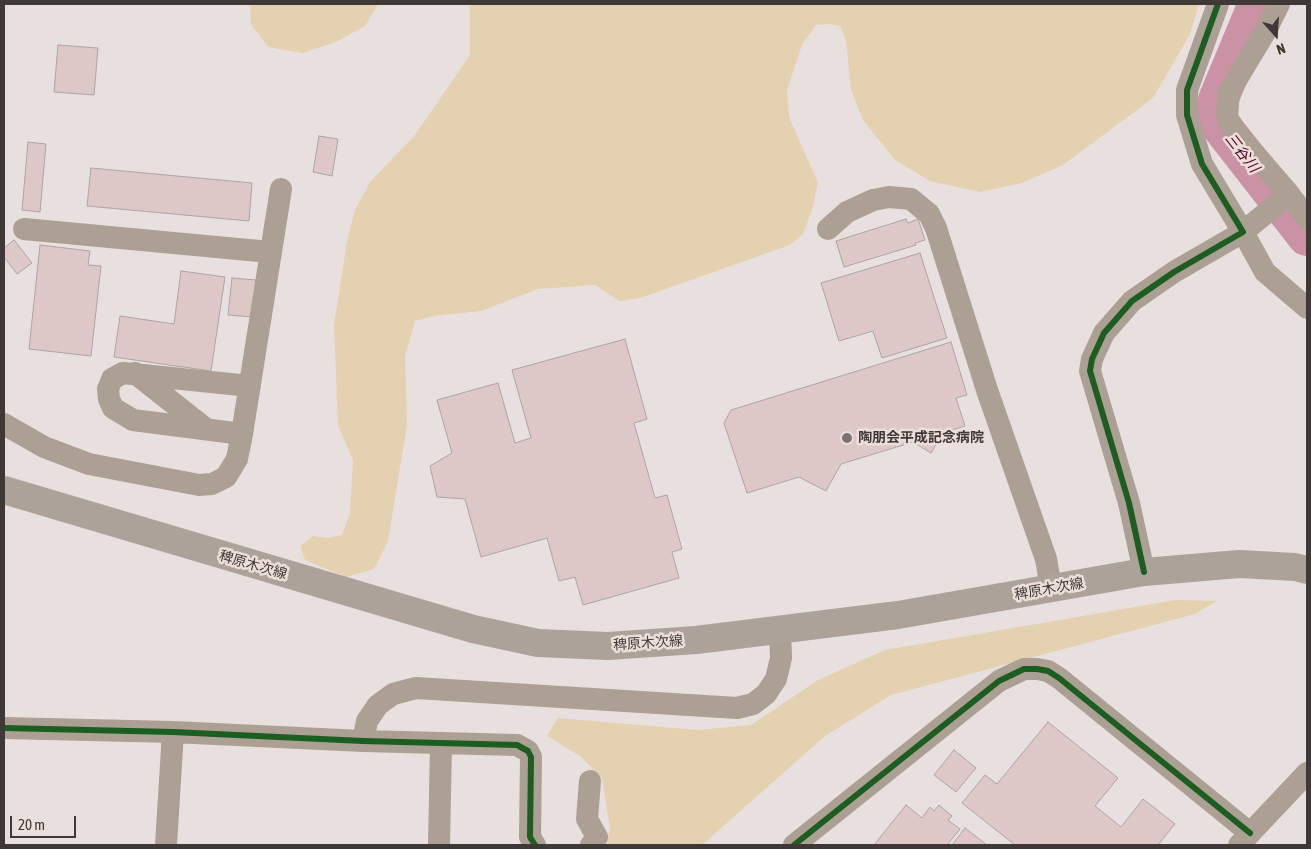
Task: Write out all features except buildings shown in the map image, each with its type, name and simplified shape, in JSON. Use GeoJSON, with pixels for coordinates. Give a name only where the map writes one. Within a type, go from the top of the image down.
{"type":"FeatureCollection","features":[{"type":"Feature","properties":{"kind":"main road","name":"稗原木次線"},"geometry":{"type":"LineString","coordinates":[[4,490],[473,629],[538,643],[608,646],[696,640],[898,615],[1144,572],[1239,564],[1295,567],[1307,570]]}},
{"type":"Feature","properties":{"kind":"street"},"geometry":{"type":"LineString","coordinates":[[1218,4],[1187,90],[1187,115],[1202,164],[1265,272],[1307,308]]}},
{"type":"Feature","properties":{"kind":"street"},"geometry":{"type":"LineString","coordinates":[[1279,4],[1265,32],[1229,92],[1227,117],[1282,200],[1307,218]]}},
{"type":"Feature","properties":{"kind":"street"},"geometry":{"type":"LineString","coordinates":[[4,424],[44,447],[89,464],[199,485],[220,481],[231,472],[237,460],[242,434],[281,189]]}},
{"type":"Feature","properties":{"kind":"street"},"geometry":{"type":"LineString","coordinates":[[828,229],[847,212],[873,200],[889,197],[910,199],[928,214],[936,228],[987,390],[1046,559],[1051,588]]}},
{"type":"Feature","properties":{"kind":"street"},"geometry":{"type":"LineString","coordinates":[[1144,572],[1129,503],[1092,380],[1092,359],[1104,333],[1132,301],[1174,272],[1243,232],[1282,200]]}},
{"type":"Feature","properties":{"kind":"street"},"geometry":{"type":"LineString","coordinates":[[24,229],[270,252]]}},
{"type":"Feature","properties":{"kind":"street"},"geometry":{"type":"LineString","coordinates":[[242,434],[133,420],[116,412],[109,399],[109,384],[117,375],[135,373],[250,386]]}},
{"type":"Feature","properties":{"kind":"street"},"geometry":{"type":"LineString","coordinates":[[135,373],[206,430]]}},
{"type":"Feature","properties":{"kind":"street"},"geometry":{"type":"LineString","coordinates":[[363,741],[367,721],[378,705],[394,694],[416,688],[737,708],[753,704],[766,694],[776,679],[781,658],[780,629]]}},
{"type":"Feature","properties":{"kind":"street"},"geometry":{"type":"LineString","coordinates":[[794,845],[999,681],[1024,669],[1048,671],[1059,678],[1245,839],[1307,773]]}},
{"type":"Feature","properties":{"kind":"street"},"geometry":{"type":"LineString","coordinates":[[4,728],[173,732],[441,744],[517,745],[528,751],[532,763],[530,836],[535,845]]}},
{"type":"Feature","properties":{"kind":"street"},"geometry":{"type":"LineString","coordinates":[[166,845],[173,732]]}},
{"type":"Feature","properties":{"kind":"street"},"geometry":{"type":"LineString","coordinates":[[439,845],[441,744]]}},
{"type":"Feature","properties":{"kind":"street"},"geometry":{"type":"LineString","coordinates":[[590,781],[587,819],[597,837],[592,845]]}},
{"type":"Feature","properties":{"kind":"shaded area"},"geometry":{"type":"Polygon","coordinates":[[[250,4],[378,4],[365,26],[336,42],[302,53],[268,47],[251,24],[250,4]]]}},
{"type":"Feature","properties":{"kind":"shaded area"},"geometry":{"type":"Polygon","coordinates":[[[470,4],[1199,4],[1190,34],[1153,98],[1063,165],[1022,183],[980,192],[930,181],[895,160],[863,120],[851,90],[846,40],[840,26],[829,24],[816,25],[802,45],[787,90],[789,117],[818,183],[812,210],[803,234],[790,245],[640,298],[619,301],[595,285],[538,289],[481,311],[432,316],[415,321],[405,356],[407,425],[388,541],[374,569],[346,577],[305,560],[300,546],[313,536],[328,538],[342,535],[350,513],[353,460],[338,425],[334,325],[347,241],[355,210],[370,182],[415,135],[470,55],[470,4]]]}},
{"type":"Feature","properties":{"kind":"shaded area"},"geometry":{"type":"Polygon","coordinates":[[[1176,600],[1217,601],[1195,614],[891,695],[825,736],[702,845],[607,845],[610,828],[602,778],[580,756],[547,736],[558,718],[697,730],[751,725],[818,680],[885,650],[1176,600]]]}},
{"type":"Feature","properties":{"kind":"waterway","name":"三谷川"},"geometry":{"type":"LineString","coordinates":[[1258,4],[1218,100],[1218,122],[1307,236]]}},
{"type":"Feature","properties":{"kind":"cycle path"},"geometry":{"type":"LineString","coordinates":[[1144,572],[1129,503],[1090,371],[1092,359],[1104,333],[1132,301],[1174,272],[1243,232],[1202,164],[1187,115],[1187,90],[1218,4]]}},
{"type":"Feature","properties":{"kind":"cycle path"},"geometry":{"type":"LineString","coordinates":[[794,845],[999,681],[1024,669],[1048,671],[1059,678],[1250,833]]}},
{"type":"Feature","properties":{"kind":"cycle path"},"geometry":{"type":"LineString","coordinates":[[4,728],[173,732],[363,741],[517,745],[528,751],[531,757],[530,837],[535,845]]}},
{"type":"Feature","properties":{"kind":"place","name":"陶朋会平成記念病院"},"geometry":{"type":"Point","coordinates":[847,438]}}]}
